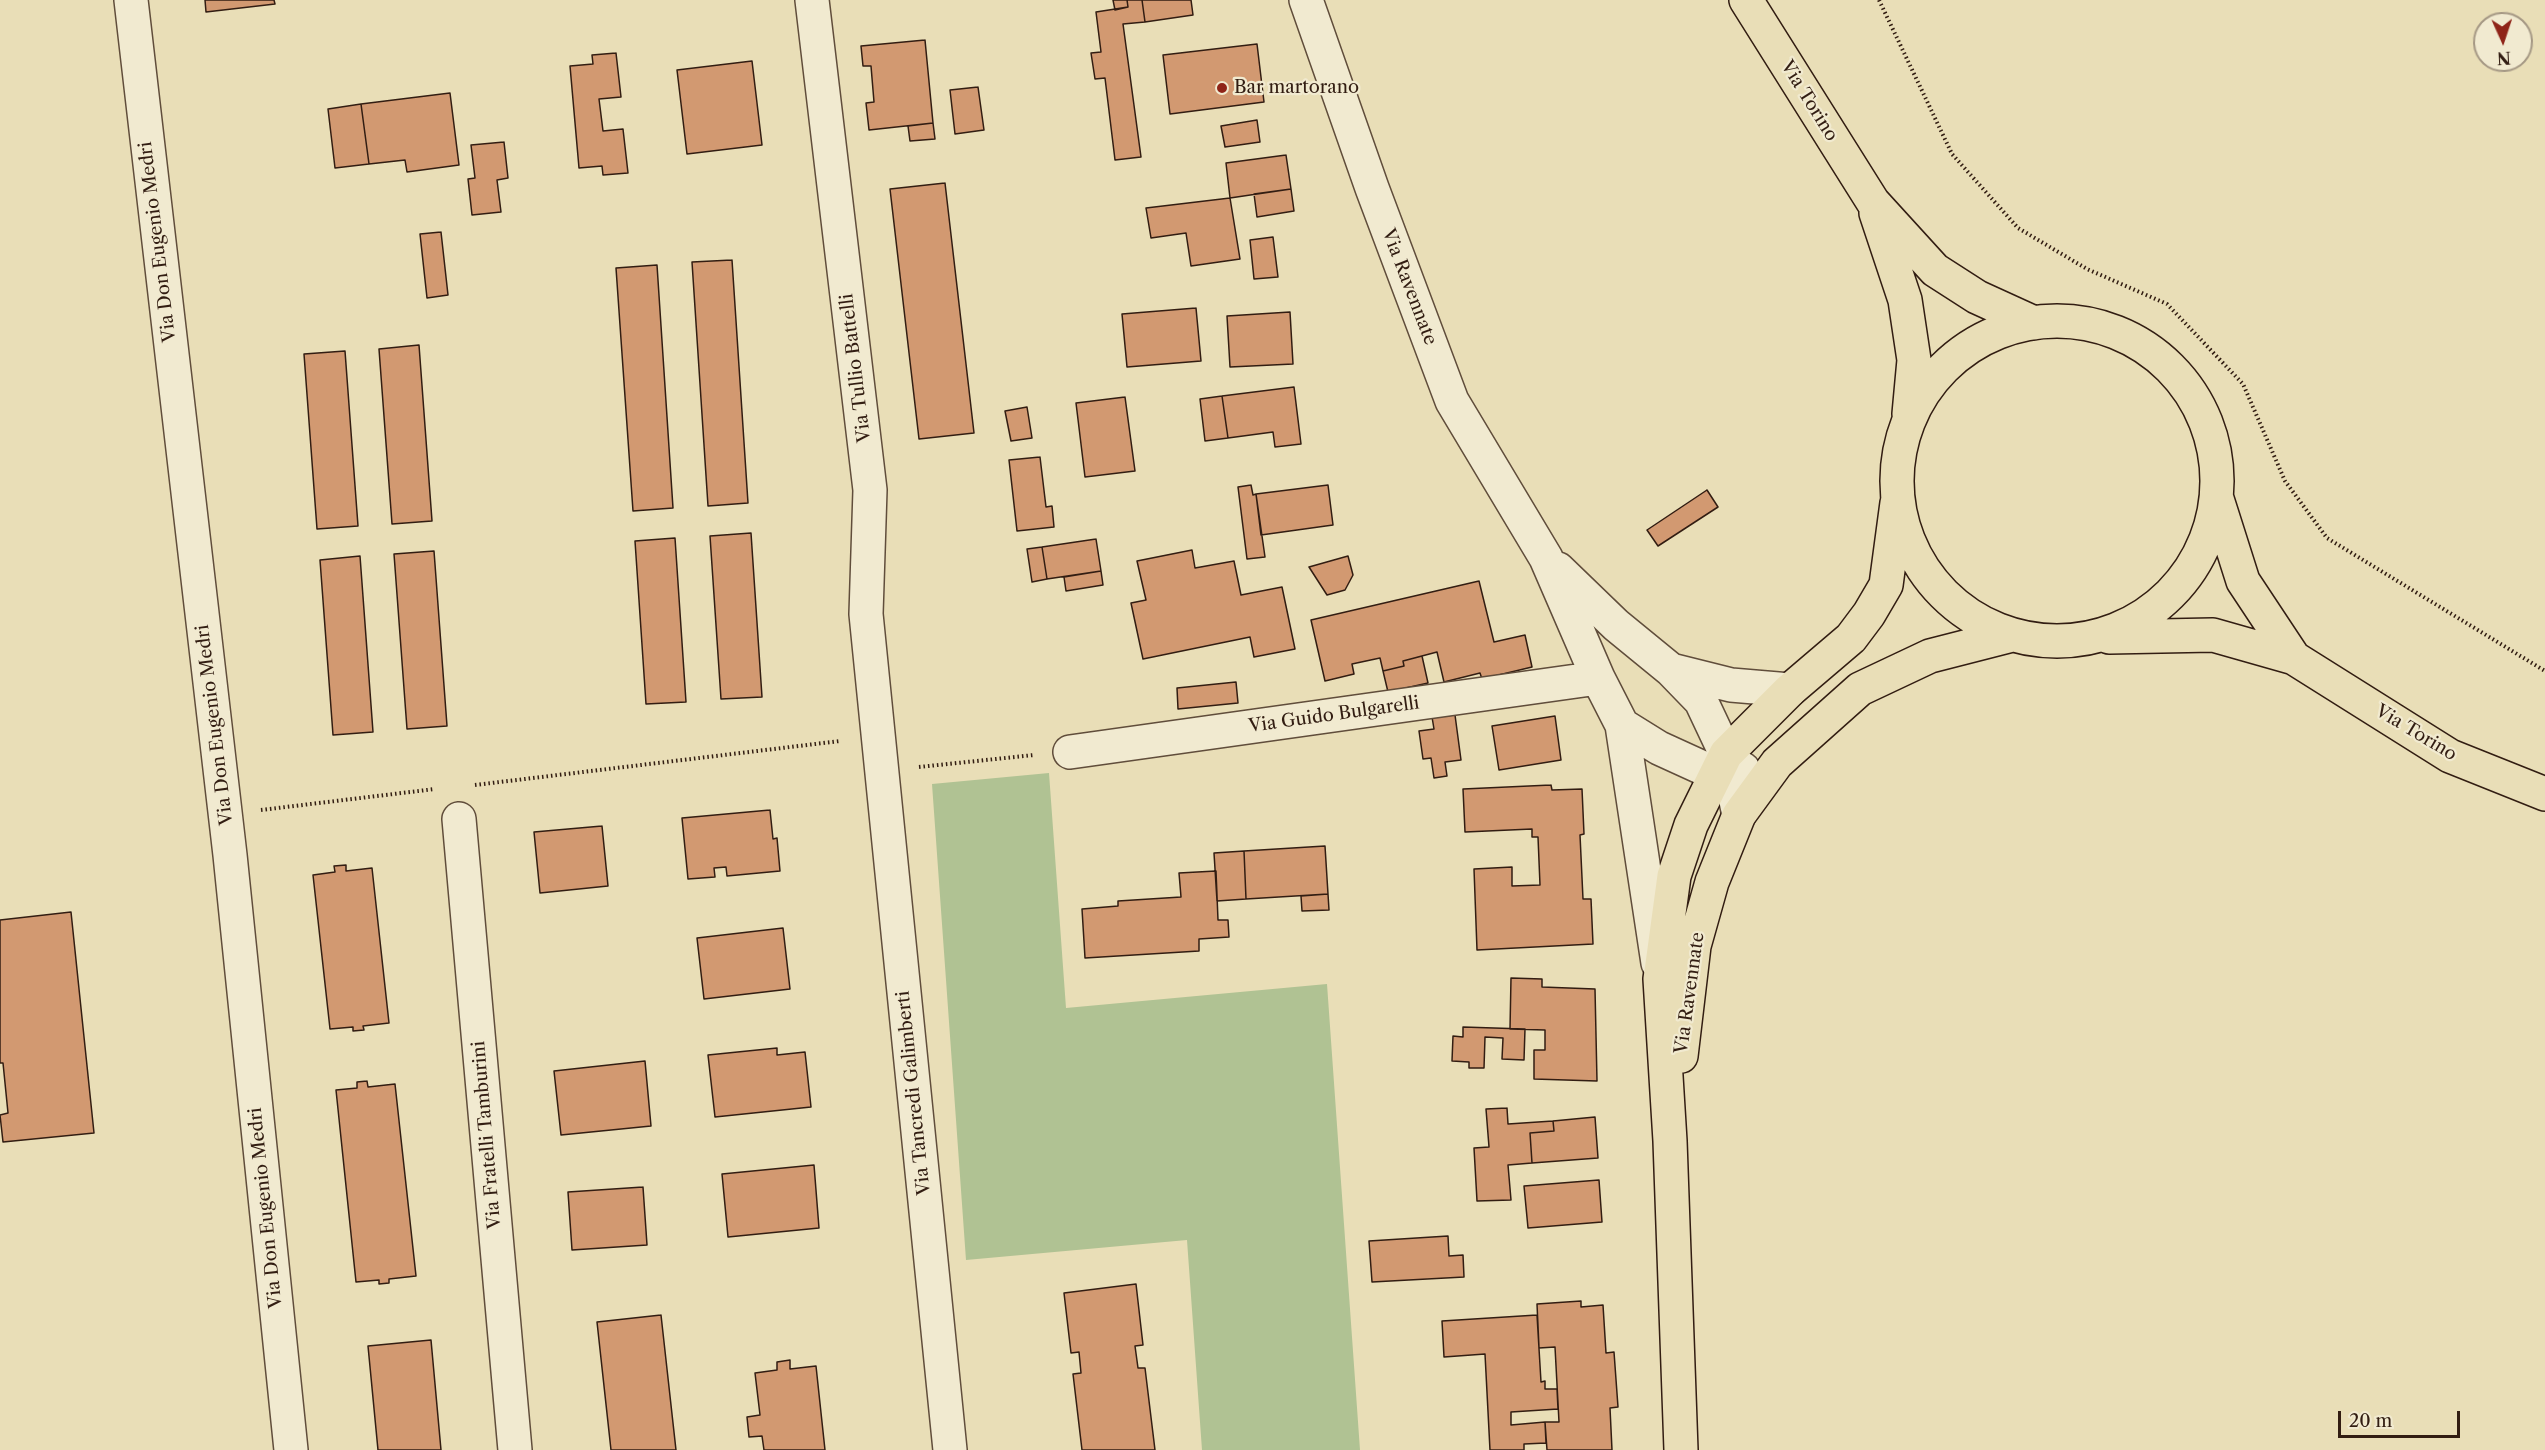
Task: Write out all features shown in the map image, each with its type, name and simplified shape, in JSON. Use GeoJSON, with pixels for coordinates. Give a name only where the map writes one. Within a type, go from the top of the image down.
{"type":"FeatureCollection","features":[{"type":"Feature","properties":{"kind":"main road","name":"Via Torino"},"geometry":{"type":"LineString","coordinates":[[1746,0],[1873,202],[1935,270],[1977,297],[2034,322]]}},
{"type":"Feature","properties":{"kind":"main road","name":"Via Torino"},"geometry":{"type":"LineString","coordinates":[[1873,202],[1906,310],[1914,360],[1908,420]]}},
{"type":"Feature","properties":{"kind":"main road"},"geometry":{"type":"LineString","coordinates":[[2034,322],[2076,322],[2117,332],[2153,353],[2184,382],[2205,418],[2216,458],[2217,499],[2204,547],[2177,587],[2139,619],[2094,638],[2053,642],[2012,635],[1970,616],[1935,586],[1910,547],[1897,502],[1897,461],[1908,420],[1938,373],[1981,339],[2034,322]]}},
{"type":"Feature","properties":{"kind":"main road","name":"Via Torino"},"geometry":{"type":"LineString","coordinates":[[2217,499],[2243,581],[2294,658]]}},
{"type":"Feature","properties":{"kind":"main road","name":"Via Ravennate"},"geometry":{"type":"LineString","coordinates":[[1682,1450],[1670,1141],[1660,979],[1674,876],[1691,825],[1724,766],[1790,690],[1851,638],[1869,614],[1886,585],[1897,502]]}},
{"type":"Feature","properties":{"kind":"main road","name":"Via Ravennate"},"geometry":{"type":"LineString","coordinates":[[1670,1141],[1694,946],[1712,882],[1740,815],[1777,763],[1860,689],[1930,656],[2012,635]]}},
{"type":"Feature","properties":{"kind":"main road","name":"Via Torino"},"geometry":{"type":"LineString","coordinates":[[2094,638],[2213,635],[2294,658],[2450,756],[2545,794]]}},
{"type":"Feature","properties":{"kind":"street","name":"Via Don Eugenio Medri"},"geometry":{"type":"LineString","coordinates":[[131,0],[230,855],[291,1450]]}},
{"type":"Feature","properties":{"kind":"street","name":"Via Tullio Battelli"},"geometry":{"type":"LineString","coordinates":[[812,0],[870,490],[866,614],[877,737]]}},
{"type":"Feature","properties":{"kind":"street","name":"Via Ravennate"},"geometry":{"type":"LineString","coordinates":[[1306,0],[1372,188],[1452,401],[1546,558],[1598,678],[1622,726],[1660,979]]}},
{"type":"Feature","properties":{"kind":"street","name":"Via Ravennate"},"geometry":{"type":"LineString","coordinates":[[1546,558],[1616,625],[1671,670],[1701,701],[1740,815]]}},
{"type":"Feature","properties":{"kind":"street","name":"Via Ravennate"},"geometry":{"type":"LineString","coordinates":[[1671,670],[1731,686],[1790,690]]}},
{"type":"Feature","properties":{"kind":"street","name":"Via Guido Bulgarelli"},"geometry":{"type":"LineString","coordinates":[[1070,752],[1598,678]]}},
{"type":"Feature","properties":{"kind":"street"},"geometry":{"type":"LineString","coordinates":[[1622,726],[1659,748],[1724,766],[1777,763]]}},
{"type":"Feature","properties":{"kind":"street","name":"Via Tancredi Galimberti"},"geometry":{"type":"LineString","coordinates":[[877,737],[950,1450]]}},
{"type":"Feature","properties":{"kind":"street","name":"Via Fratelli Tamburini"},"geometry":{"type":"LineString","coordinates":[[459,819],[515,1450]]}},
{"type":"Feature","properties":{"kind":"path"},"geometry":{"type":"LineString","coordinates":[[1879,0],[1952,154],[2018,228],[2087,269],[2167,304],[2243,384],[2285,481],[2327,538],[2545,671]]}},
{"type":"Feature","properties":{"kind":"path"},"geometry":{"type":"LineString","coordinates":[[474,785],[877,737]]}},
{"type":"Feature","properties":{"kind":"path"},"geometry":{"type":"LineString","coordinates":[[881,772],[1070,752]]}},
{"type":"Feature","properties":{"kind":"path"},"geometry":{"type":"LineString","coordinates":[[225,814],[439,789]]}},
{"type":"Feature","properties":{"kind":"green space"},"geometry":{"type":"Polygon","coordinates":[[[1049,773],[1066,1008],[1327,984],[1360,1450],[1202,1450],[1187,1240],[966,1260],[932,784],[1049,773]]]}},
{"type":"Feature","properties":{"kind":"building"},"geometry":{"type":"Polygon","coordinates":[[[205,0],[274,0],[275,4],[206,12],[205,0]]]}},
{"type":"Feature","properties":{"kind":"building"},"geometry":{"type":"Polygon","coordinates":[[[1113,0],[1127,0],[1128,7],[1115,10],[1113,0]]]}},
{"type":"Feature","properties":{"kind":"building"},"geometry":{"type":"Polygon","coordinates":[[[1127,0],[1142,0],[1145,22],[1123,24],[1141,157],[1115,160],[1105,78],[1095,79],[1091,53],[1101,52],[1096,12],[1128,7],[1127,0]]]}},
{"type":"Feature","properties":{"kind":"building"},"geometry":{"type":"Polygon","coordinates":[[[1142,0],[1191,0],[1193,15],[1145,22],[1142,0]]]}},
{"type":"Feature","properties":{"kind":"building"},"geometry":{"type":"Polygon","coordinates":[[[925,40],[933,123],[869,130],[866,103],[874,102],[871,66],[863,66],[861,46],[925,40]]]}},
{"type":"Feature","properties":{"kind":"building"},"geometry":{"type":"Polygon","coordinates":[[[1257,44],[1264,102],[1170,114],[1163,55],[1257,44]]]}},
{"type":"Feature","properties":{"kind":"building"},"geometry":{"type":"Polygon","coordinates":[[[616,53],[621,97],[599,99],[603,131],[623,129],[628,173],[603,175],[602,166],[579,168],[570,66],[593,64],[592,55],[616,53]]]}},
{"type":"Feature","properties":{"kind":"building"},"geometry":{"type":"Polygon","coordinates":[[[752,61],[762,145],[687,154],[677,70],[752,61]]]}},
{"type":"Feature","properties":{"kind":"building"},"geometry":{"type":"Polygon","coordinates":[[[978,87],[984,130],[955,134],[950,90],[978,87]]]}},
{"type":"Feature","properties":{"kind":"building"},"geometry":{"type":"Polygon","coordinates":[[[450,93],[459,165],[407,172],[405,160],[369,164],[361,104],[450,93]]]}},
{"type":"Feature","properties":{"kind":"building"},"geometry":{"type":"Polygon","coordinates":[[[361,104],[369,164],[335,168],[328,109],[361,104]]]}},
{"type":"Feature","properties":{"kind":"building"},"geometry":{"type":"Polygon","coordinates":[[[1257,120],[1260,142],[1225,147],[1221,126],[1257,120]]]}},
{"type":"Feature","properties":{"kind":"building"},"geometry":{"type":"Polygon","coordinates":[[[933,123],[935,139],[910,141],[908,126],[933,123]]]}},
{"type":"Feature","properties":{"kind":"building"},"geometry":{"type":"Polygon","coordinates":[[[504,142],[508,178],[497,180],[501,212],[472,215],[468,179],[475,178],[471,145],[504,142]]]}},
{"type":"Feature","properties":{"kind":"building"},"geometry":{"type":"Polygon","coordinates":[[[1286,155],[1291,189],[1230,198],[1226,163],[1286,155]]]}},
{"type":"Feature","properties":{"kind":"building"},"geometry":{"type":"Polygon","coordinates":[[[945,183],[974,433],[919,439],[890,189],[945,183]]]}},
{"type":"Feature","properties":{"kind":"building"},"geometry":{"type":"Polygon","coordinates":[[[1291,189],[1294,211],[1257,217],[1254,194],[1291,189]]]}},
{"type":"Feature","properties":{"kind":"building"},"geometry":{"type":"Polygon","coordinates":[[[1230,198],[1240,259],[1191,266],[1186,233],[1151,238],[1146,208],[1230,198]]]}},
{"type":"Feature","properties":{"kind":"building"},"geometry":{"type":"Polygon","coordinates":[[[441,232],[448,295],[427,298],[420,234],[441,232]]]}},
{"type":"Feature","properties":{"kind":"building"},"geometry":{"type":"Polygon","coordinates":[[[1273,237],[1278,277],[1254,279],[1250,240],[1273,237]]]}},
{"type":"Feature","properties":{"kind":"building"},"geometry":{"type":"Polygon","coordinates":[[[732,260],[748,503],[708,506],[692,262],[732,260]]]}},
{"type":"Feature","properties":{"kind":"building"},"geometry":{"type":"Polygon","coordinates":[[[657,265],[673,508],[633,511],[616,268],[657,265]]]}},
{"type":"Feature","properties":{"kind":"building"},"geometry":{"type":"Polygon","coordinates":[[[1196,308],[1201,361],[1127,367],[1122,314],[1196,308]]]}},
{"type":"Feature","properties":{"kind":"building"},"geometry":{"type":"Polygon","coordinates":[[[1290,312],[1293,364],[1230,367],[1227,316],[1290,312]]]}},
{"type":"Feature","properties":{"kind":"building"},"geometry":{"type":"Polygon","coordinates":[[[419,345],[432,521],[392,524],[379,349],[419,345]]]}},
{"type":"Feature","properties":{"kind":"building"},"geometry":{"type":"Polygon","coordinates":[[[345,351],[358,526],[317,529],[304,354],[345,351]]]}},
{"type":"Feature","properties":{"kind":"building"},"geometry":{"type":"Polygon","coordinates":[[[1294,387],[1301,444],[1275,447],[1273,432],[1228,438],[1222,396],[1294,387]]]}},
{"type":"Feature","properties":{"kind":"building"},"geometry":{"type":"Polygon","coordinates":[[[1222,396],[1228,438],[1205,441],[1200,399],[1222,396]]]}},
{"type":"Feature","properties":{"kind":"building"},"geometry":{"type":"Polygon","coordinates":[[[1125,397],[1135,471],[1085,477],[1076,403],[1125,397]]]}},
{"type":"Feature","properties":{"kind":"building"},"geometry":{"type":"Polygon","coordinates":[[[1027,407],[1032,438],[1011,441],[1005,411],[1027,407]]]}},
{"type":"Feature","properties":{"kind":"building"},"geometry":{"type":"Polygon","coordinates":[[[1040,457],[1046,507],[1052,506],[1054,527],[1017,531],[1009,460],[1040,457]]]}},
{"type":"Feature","properties":{"kind":"building"},"geometry":{"type":"Polygon","coordinates":[[[1251,485],[1253,495],[1256,494],[1265,557],[1247,559],[1238,487],[1251,485]]]}},
{"type":"Feature","properties":{"kind":"building"},"geometry":{"type":"Polygon","coordinates":[[[1328,485],[1333,525],[1261,535],[1256,494],[1328,485]]]}},
{"type":"Feature","properties":{"kind":"building"},"geometry":{"type":"Polygon","coordinates":[[[1707,490],[1718,507],[1658,546],[1647,530],[1707,490]]]}},
{"type":"Feature","properties":{"kind":"building"},"geometry":{"type":"Polygon","coordinates":[[[751,533],[762,697],[721,699],[710,536],[751,533]]]}},
{"type":"Feature","properties":{"kind":"building"},"geometry":{"type":"Polygon","coordinates":[[[675,538],[686,702],[646,704],[635,541],[675,538]]]}},
{"type":"Feature","properties":{"kind":"building"},"geometry":{"type":"Polygon","coordinates":[[[1096,539],[1101,571],[1047,579],[1042,547],[1096,539]]]}},
{"type":"Feature","properties":{"kind":"building"},"geometry":{"type":"Polygon","coordinates":[[[1042,547],[1047,579],[1032,582],[1027,549],[1042,547]]]}},
{"type":"Feature","properties":{"kind":"building"},"geometry":{"type":"Polygon","coordinates":[[[1192,550],[1195,568],[1234,561],[1241,595],[1282,587],[1295,649],[1254,657],[1250,637],[1143,659],[1131,603],[1146,600],[1137,561],[1192,550]]]}},
{"type":"Feature","properties":{"kind":"building"},"geometry":{"type":"Polygon","coordinates":[[[434,551],[447,726],[407,729],[394,554],[434,551]]]}},
{"type":"Feature","properties":{"kind":"building"},"geometry":{"type":"Polygon","coordinates":[[[360,556],[373,732],[333,735],[320,560],[360,556]]]}},
{"type":"Feature","properties":{"kind":"building"},"geometry":{"type":"Polygon","coordinates":[[[1348,556],[1353,575],[1345,590],[1327,595],[1309,567],[1348,556]]]}},
{"type":"Feature","properties":{"kind":"building"},"geometry":{"type":"Polygon","coordinates":[[[1101,571],[1103,585],[1066,591],[1064,577],[1101,571]]]}},
{"type":"Feature","properties":{"kind":"building"},"geometry":{"type":"Polygon","coordinates":[[[1479,581],[1494,642],[1525,635],[1532,667],[1482,679],[1480,673],[1444,682],[1437,652],[1403,661],[1404,666],[1383,671],[1380,658],[1352,664],[1354,674],[1325,681],[1311,620],[1479,581]]]}},
{"type":"Feature","properties":{"kind":"building"},"geometry":{"type":"Polygon","coordinates":[[[1422,656],[1428,683],[1388,692],[1383,671],[1404,666],[1403,661],[1422,656]]]}},
{"type":"Feature","properties":{"kind":"building"},"geometry":{"type":"Polygon","coordinates":[[[1236,682],[1238,703],[1178,709],[1177,688],[1236,682]]]}},
{"type":"Feature","properties":{"kind":"building"},"geometry":{"type":"Polygon","coordinates":[[[1455,715],[1461,760],[1445,762],[1447,776],[1434,778],[1431,758],[1423,759],[1419,731],[1434,729],[1432,717],[1455,715]]]}},
{"type":"Feature","properties":{"kind":"building"},"geometry":{"type":"Polygon","coordinates":[[[1555,716],[1561,760],[1499,770],[1492,726],[1555,716]]]}},
{"type":"Feature","properties":{"kind":"building"},"geometry":{"type":"Polygon","coordinates":[[[1551,785],[1552,790],[1582,789],[1584,834],[1580,835],[1583,899],[1591,899],[1593,944],[1477,950],[1474,869],[1512,867],[1512,886],[1540,885],[1538,837],[1532,837],[1532,829],[1465,832],[1463,789],[1551,785]]]}},
{"type":"Feature","properties":{"kind":"building"},"geometry":{"type":"Polygon","coordinates":[[[770,810],[773,839],[777,838],[780,871],[727,876],[726,867],[714,868],[715,877],[688,879],[682,818],[770,810]]]}},
{"type":"Feature","properties":{"kind":"building"},"geometry":{"type":"Polygon","coordinates":[[[602,826],[608,886],[540,893],[534,832],[602,826]]]}},
{"type":"Feature","properties":{"kind":"building"},"geometry":{"type":"Polygon","coordinates":[[[1325,846],[1328,894],[1246,899],[1244,851],[1325,846]]]}},
{"type":"Feature","properties":{"kind":"building"},"geometry":{"type":"Polygon","coordinates":[[[1244,851],[1246,899],[1217,901],[1214,853],[1244,851]]]}},
{"type":"Feature","properties":{"kind":"building"},"geometry":{"type":"Polygon","coordinates":[[[346,865],[346,871],[372,868],[389,1023],[363,1026],[364,1030],[353,1031],[353,1027],[330,1029],[313,875],[335,872],[334,866],[346,865]]]}},
{"type":"Feature","properties":{"kind":"building"},"geometry":{"type":"Polygon","coordinates":[[[1216,871],[1218,920],[1228,920],[1229,937],[1199,939],[1199,951],[1085,958],[1082,909],[1118,906],[1118,901],[1181,897],[1179,873],[1216,871]]]}},
{"type":"Feature","properties":{"kind":"building"},"geometry":{"type":"Polygon","coordinates":[[[1328,894],[1329,910],[1302,911],[1301,896],[1328,894]]]}},
{"type":"Feature","properties":{"kind":"building"},"geometry":{"type":"Polygon","coordinates":[[[71,912],[94,1133],[3,1142],[0,1115],[8,1113],[3,1063],[0,1063],[0,920],[71,912]]]}},
{"type":"Feature","properties":{"kind":"building"},"geometry":{"type":"Polygon","coordinates":[[[783,928],[790,989],[704,999],[697,938],[783,928]]]}},
{"type":"Feature","properties":{"kind":"building"},"geometry":{"type":"Polygon","coordinates":[[[1511,978],[1542,979],[1542,987],[1595,989],[1597,1081],[1534,1079],[1534,1050],[1545,1050],[1545,1030],[1510,1029],[1511,978]]]}},
{"type":"Feature","properties":{"kind":"building"},"geometry":{"type":"Polygon","coordinates":[[[1463,1027],[1525,1029],[1524,1060],[1502,1059],[1503,1038],[1485,1037],[1484,1068],[1469,1068],[1469,1062],[1452,1061],[1453,1036],[1463,1037],[1463,1027]]]}},
{"type":"Feature","properties":{"kind":"building"},"geometry":{"type":"Polygon","coordinates":[[[777,1048],[777,1055],[805,1052],[811,1107],[715,1117],[708,1055],[777,1048]]]}},
{"type":"Feature","properties":{"kind":"building"},"geometry":{"type":"Polygon","coordinates":[[[645,1061],[651,1126],[561,1135],[554,1071],[645,1061]]]}},
{"type":"Feature","properties":{"kind":"building"},"geometry":{"type":"Polygon","coordinates":[[[367,1081],[368,1087],[395,1084],[416,1276],[389,1279],[389,1283],[379,1284],[379,1280],[356,1282],[336,1090],[357,1088],[357,1082],[367,1081]]]}},
{"type":"Feature","properties":{"kind":"building"},"geometry":{"type":"Polygon","coordinates":[[[1507,1108],[1508,1124],[1553,1121],[1554,1131],[1530,1133],[1532,1163],[1508,1165],[1511,1200],[1477,1201],[1474,1148],[1489,1147],[1486,1109],[1507,1108]]]}},
{"type":"Feature","properties":{"kind":"building"},"geometry":{"type":"Polygon","coordinates":[[[1595,1117],[1598,1158],[1532,1163],[1530,1133],[1554,1131],[1553,1121],[1595,1117]]]}},
{"type":"Feature","properties":{"kind":"building"},"geometry":{"type":"Polygon","coordinates":[[[814,1165],[819,1228],[728,1237],[722,1174],[814,1165]]]}},
{"type":"Feature","properties":{"kind":"building"},"geometry":{"type":"Polygon","coordinates":[[[1599,1180],[1602,1222],[1528,1228],[1524,1186],[1599,1180]]]}},
{"type":"Feature","properties":{"kind":"building"},"geometry":{"type":"Polygon","coordinates":[[[643,1187],[647,1245],[572,1250],[568,1192],[643,1187]]]}},
{"type":"Feature","properties":{"kind":"building"},"geometry":{"type":"Polygon","coordinates":[[[1448,1236],[1449,1256],[1463,1255],[1464,1277],[1372,1282],[1369,1241],[1448,1236]]]}},
{"type":"Feature","properties":{"kind":"building"},"geometry":{"type":"Polygon","coordinates":[[[1136,1284],[1143,1345],[1135,1346],[1138,1368],[1145,1368],[1155,1450],[1082,1450],[1073,1374],[1081,1373],[1079,1352],[1071,1353],[1064,1293],[1136,1284]]]}},
{"type":"Feature","properties":{"kind":"building"},"geometry":{"type":"Polygon","coordinates":[[[1581,1301],[1581,1307],[1603,1305],[1606,1353],[1614,1352],[1618,1407],[1610,1408],[1612,1450],[1547,1450],[1545,1422],[1559,1422],[1555,1347],[1539,1348],[1537,1304],[1581,1301]]]}},
{"type":"Feature","properties":{"kind":"building"},"geometry":{"type":"Polygon","coordinates":[[[661,1315],[676,1450],[611,1450],[597,1322],[661,1315]]]}},
{"type":"Feature","properties":{"kind":"building"},"geometry":{"type":"Polygon","coordinates":[[[1537,1315],[1541,1382],[1545,1381],[1545,1389],[1557,1389],[1558,1409],[1511,1412],[1511,1425],[1545,1422],[1546,1443],[1524,1444],[1524,1450],[1490,1450],[1485,1354],[1444,1357],[1442,1321],[1537,1315]]]}},
{"type":"Feature","properties":{"kind":"building"},"geometry":{"type":"Polygon","coordinates":[[[431,1340],[441,1450],[378,1450],[368,1346],[431,1340]]]}},
{"type":"Feature","properties":{"kind":"building"},"geometry":{"type":"Polygon","coordinates":[[[790,1360],[790,1369],[816,1366],[825,1450],[764,1450],[762,1436],[749,1437],[747,1417],[760,1415],[755,1373],[777,1370],[777,1362],[790,1360]]]}},
{"type":"Feature","properties":{"kind":"place","name":"Bar martorano"},"geometry":{"type":"Point","coordinates":[1222,88]}}]}
